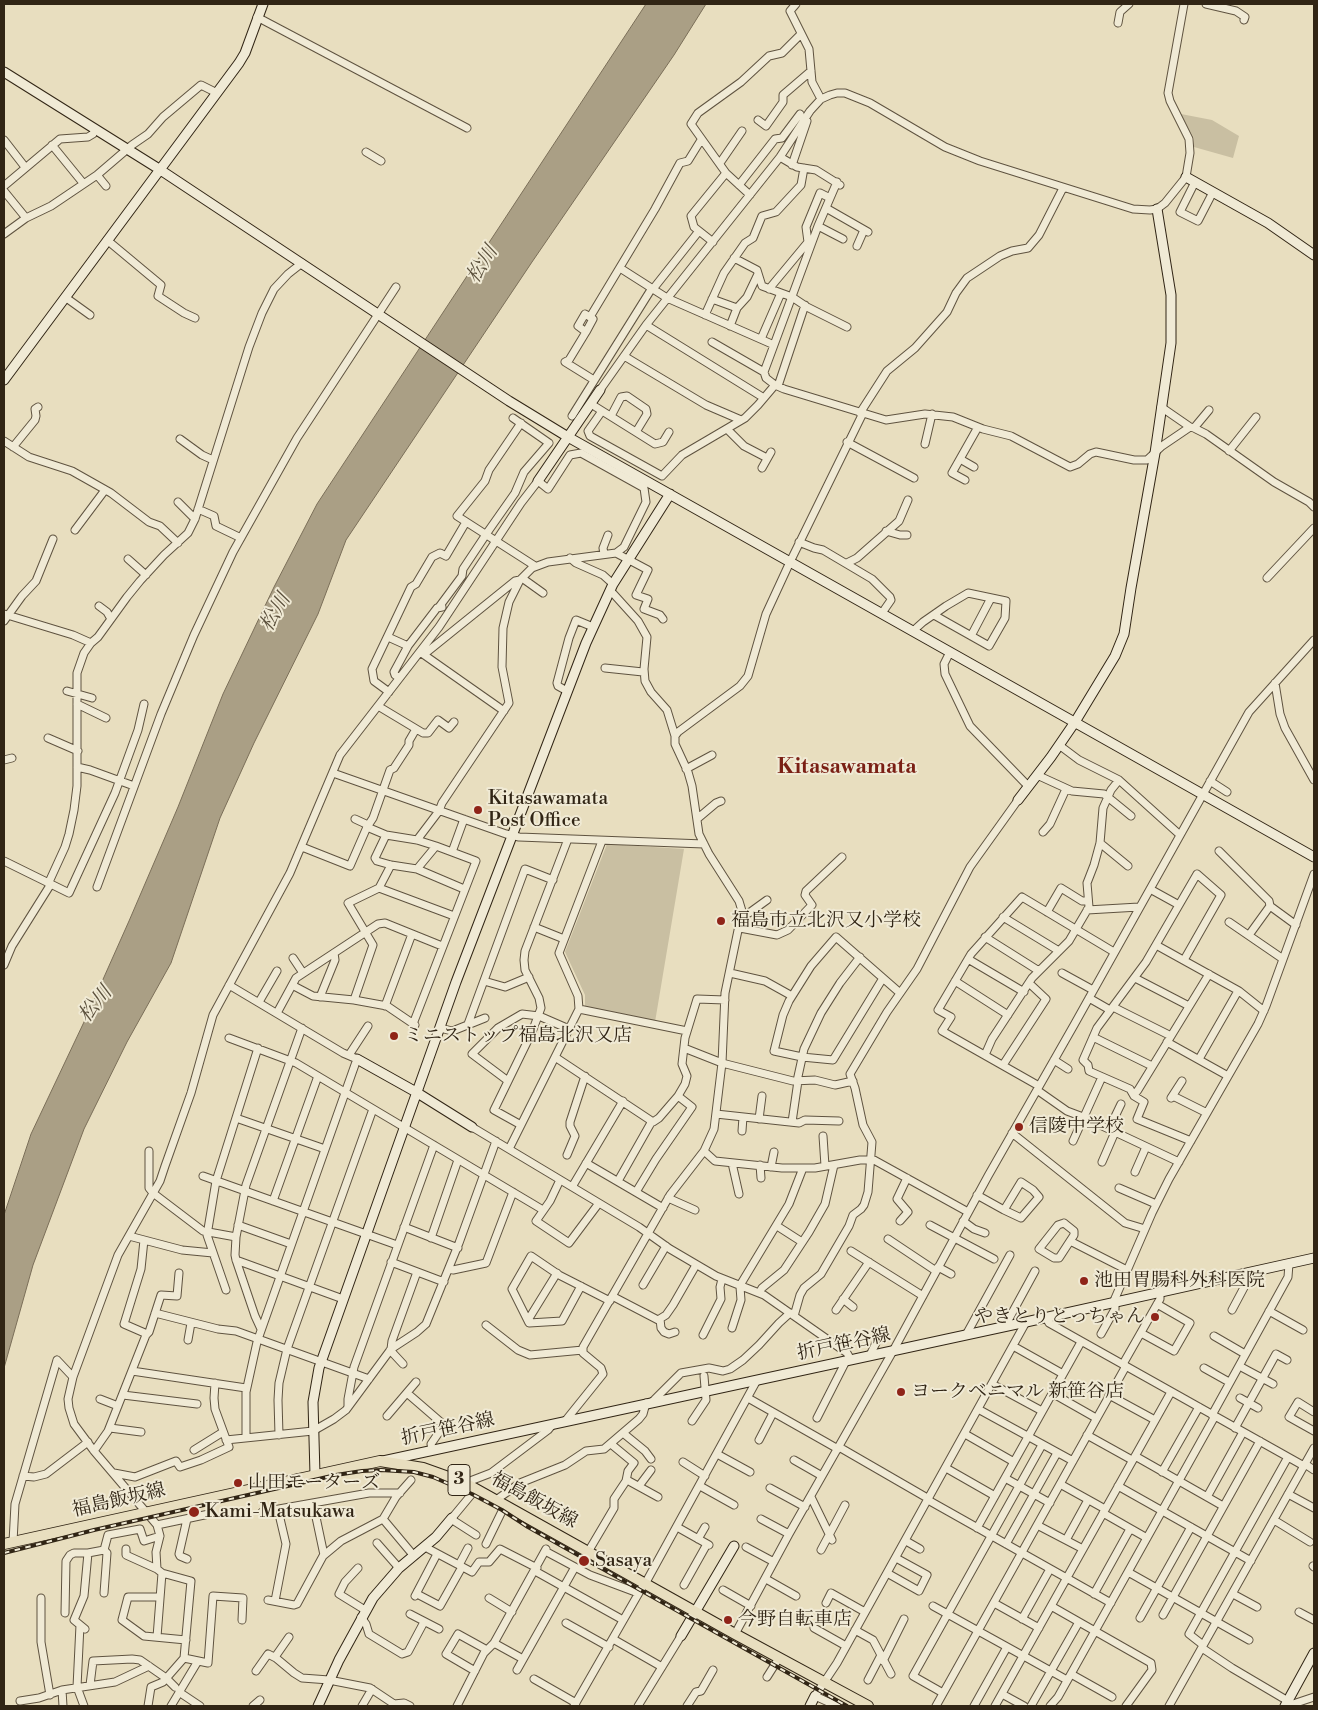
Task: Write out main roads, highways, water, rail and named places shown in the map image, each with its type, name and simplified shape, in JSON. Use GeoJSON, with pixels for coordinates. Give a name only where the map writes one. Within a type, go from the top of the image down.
{"type":"FeatureCollection","features":[{"type":"Feature","properties":{"kind":"main road","name":"福島飯坂線"},"geometry":{"type":"LineString","coordinates":[[8,1543],[380,1461],[423,1468],[465,1483],[868,1706]]}},
{"type":"Feature","properties":{"kind":"water","name":"松川"},"geometry":{"type":"Polygon","coordinates":[[[646,4],[706,4],[674,55],[532,262],[346,540],[318,614],[254,743],[220,818],[171,963],[127,1042],[84,1129],[33,1265],[4,1368],[4,1215],[31,1134],[129,921],[178,807],[223,694],[274,587],[317,504],[646,4]]]}},
{"type":"Feature","properties":{"kind":"railway"},"geometry":{"type":"LineString","coordinates":[[4,1553],[94,1530],[336,1475],[381,1470],[414,1472],[433,1477],[502,1510],[528,1527],[847,1706]]}},
{"type":"Feature","properties":{"kind":"place","name":"Kitasawamata Post Office"},"geometry":{"type":"Point","coordinates":[478,810]}},
{"type":"Feature","properties":{"kind":"place","name":"福島市立北沢又小学校"},"geometry":{"type":"Point","coordinates":[721,921]}},
{"type":"Feature","properties":{"kind":"place","name":"ミニストップ福島北沢又店"},"geometry":{"type":"Point","coordinates":[394,1036]}},
{"type":"Feature","properties":{"kind":"place","name":"信陵中学校"},"geometry":{"type":"Point","coordinates":[1019,1127]}},
{"type":"Feature","properties":{"kind":"place","name":"池田胃腸科外科医院"},"geometry":{"type":"Point","coordinates":[1084,1281]}},
{"type":"Feature","properties":{"kind":"place","name":"やきとりとっちゃん"},"geometry":{"type":"Point","coordinates":[1155,1317]}},
{"type":"Feature","properties":{"kind":"place","name":"ヨークベニマル 新笹谷店"},"geometry":{"type":"Point","coordinates":[901,1392]}},
{"type":"Feature","properties":{"kind":"place","name":"山田モーターズ"},"geometry":{"type":"Point","coordinates":[238,1483]}},
{"type":"Feature","properties":{"kind":"place","name":"Kami-Matsukawa"},"geometry":{"type":"Point","coordinates":[194,1512]}},
{"type":"Feature","properties":{"kind":"place","name":"Sasaya"},"geometry":{"type":"Point","coordinates":[584,1561]}},
{"type":"Feature","properties":{"kind":"place","name":"今野自転車店"},"geometry":{"type":"Point","coordinates":[728,1620]}},
{"type":"Feature","properties":{"kind":"district","name":"Kitasawamata"},"geometry":{"type":"Point","coordinates":[847,768]}}]}
